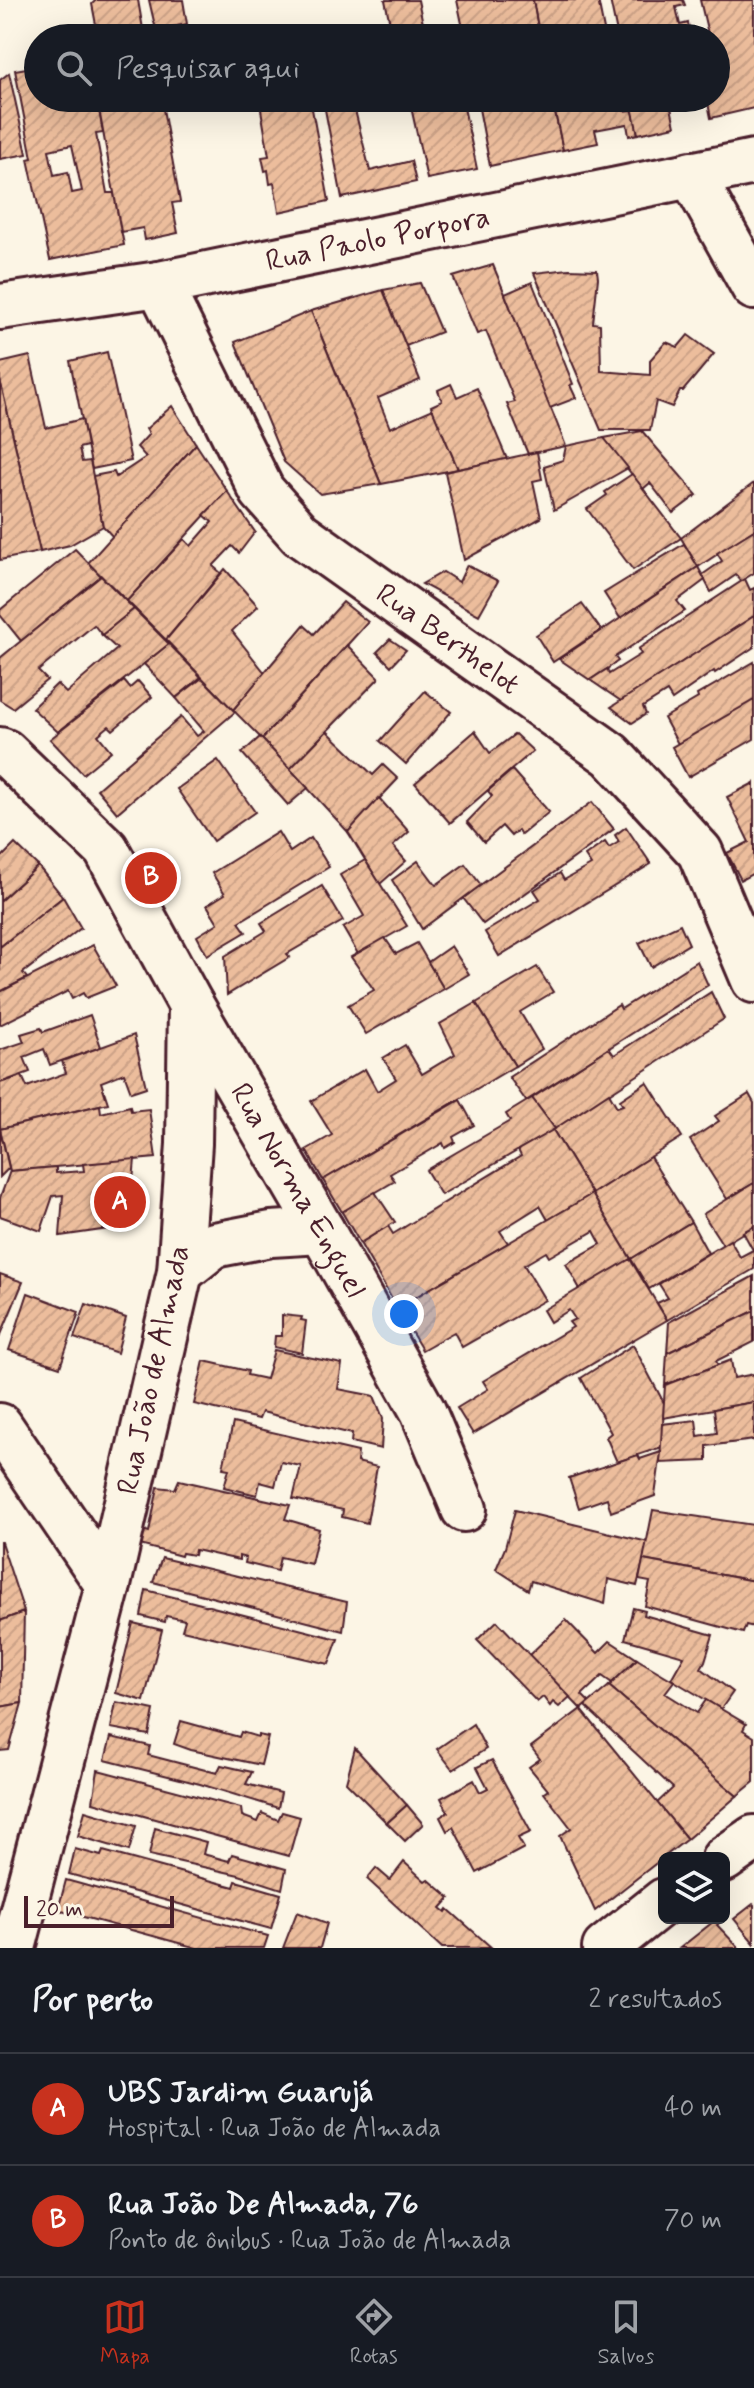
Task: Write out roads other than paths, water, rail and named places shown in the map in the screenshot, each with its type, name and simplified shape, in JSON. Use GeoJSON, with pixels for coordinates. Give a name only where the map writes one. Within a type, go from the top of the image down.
{"type":"FeatureCollection","features":[{"type":"Feature","properties":{"kind":"street","name":"Rua Paolo Porpora"},"geometry":{"type":"LineString","coordinates":[[0,307],[159,284],[754,162]]}},
{"type":"Feature","properties":{"kind":"street"},"geometry":{"type":"LineString","coordinates":[[691,174],[754,287]]}},
{"type":"Feature","properties":{"kind":"street","name":"Rua Berthelot"},"geometry":{"type":"LineString","coordinates":[[159,284],[262,491],[300,534],[611,755],[700,852],[754,980]]}},
{"type":"Feature","properties":{"kind":"street","name":"Rua João de Almada"},"geometry":{"type":"LineString","coordinates":[[0,750],[106,849],[191,1005],[189,1144],[180,1272],[108,1585],[13,1948]]}},
{"type":"Feature","properties":{"kind":"street","name":"Rua Norma Enguel"},"geometry":{"type":"LineString","coordinates":[[191,1005],[423,1411],[464,1509]]}},
{"type":"Feature","properties":{"kind":"street"},"geometry":{"type":"LineString","coordinates":[[180,1272],[214,1245],[271,1234],[322,1231]]}},
{"type":"Feature","properties":{"kind":"street"},"geometry":{"type":"LineString","coordinates":[[0,1426],[108,1585]]}},
{"type":"Feature","properties":{"kind":"street"},"geometry":{"type":"LineString","coordinates":[[730,1855],[754,1838]]}},
{"type":"Feature","properties":{"kind":"street"},"geometry":{"type":"LineString","coordinates":[[605,1948],[658,1906]]}},
{"type":"Feature","properties":{"kind":"place","name":"Rua João De Almada, 76"},"geometry":{"type":"Point","coordinates":[151,878]}},
{"type":"Feature","properties":{"kind":"place","name":"UBS Jardim Guarujá"},"geometry":{"type":"Point","coordinates":[120,1202]}}]}
